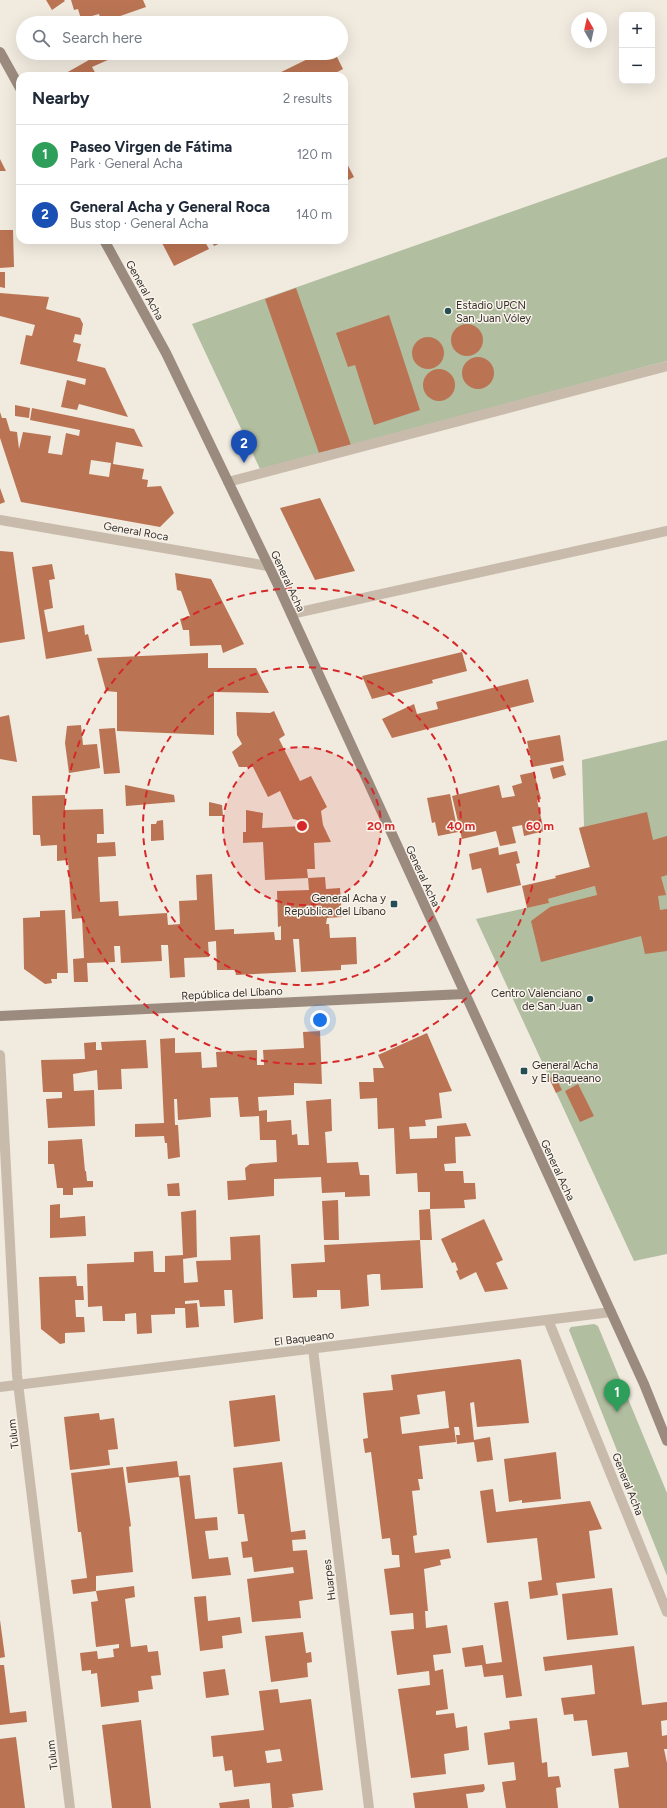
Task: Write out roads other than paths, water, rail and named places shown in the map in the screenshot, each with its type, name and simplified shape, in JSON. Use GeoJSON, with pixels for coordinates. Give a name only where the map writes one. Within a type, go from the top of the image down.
{"type":"FeatureCollection","features":[{"type":"Feature","properties":{"kind":"main road"},"geometry":{"type":"LineString","coordinates":[[0,52],[16,81]]}},
{"type":"Feature","properties":{"kind":"main road","name":"General Acha"},"geometry":{"type":"LineString","coordinates":[[106,244],[161,344],[291,614],[644,1384],[667,1440]]}},
{"type":"Feature","properties":{"kind":"main road","name":"República del Líbano"},"geometry":{"type":"LineString","coordinates":[[0,1016],[464,994]]}},
{"type":"Feature","properties":{"kind":"street"},"geometry":{"type":"LineString","coordinates":[[228,482],[667,366]]}},
{"type":"Feature","properties":{"kind":"street","name":"General Roca"},"geometry":{"type":"LineString","coordinates":[[0,520],[268,566]]}},
{"type":"Feature","properties":{"kind":"street"},"geometry":{"type":"LineString","coordinates":[[291,614],[667,530]]}},
{"type":"Feature","properties":{"kind":"street","name":"Tulum"},"geometry":{"type":"LineString","coordinates":[[0,1055],[19,1384],[70,1808]]}},
{"type":"Feature","properties":{"kind":"street","name":"El Baqueano"},"geometry":{"type":"LineString","coordinates":[[0,1387],[611,1312]]}},
{"type":"Feature","properties":{"kind":"street","name":"General Acha"},"geometry":{"type":"LineString","coordinates":[[548,1320],[667,1612]]}},
{"type":"Feature","properties":{"kind":"street","name":"Huarpes"},"geometry":{"type":"LineString","coordinates":[[313,1349],[369,1808]]}},
{"type":"Feature","properties":{"kind":"place","name":"Estadio UPCN San Juan Vóley"},"geometry":{"type":"Point","coordinates":[448,311]}},
{"type":"Feature","properties":{"kind":"place","name":"General Acha y General Roca"},"geometry":{"type":"Point","coordinates":[244,463]}},
{"type":"Feature","properties":{"kind":"place","name":"General Acha y República del Líbano"},"geometry":{"type":"Point","coordinates":[394,904]}},
{"type":"Feature","properties":{"kind":"place","name":"Centro Valenciano de San Juan"},"geometry":{"type":"Point","coordinates":[590,999]}},
{"type":"Feature","properties":{"kind":"place","name":"General Acha y El Baqueano"},"geometry":{"type":"Point","coordinates":[524,1071]}},
{"type":"Feature","properties":{"kind":"place","name":"Paseo Virgen de Fátima"},"geometry":{"type":"Point","coordinates":[617,1412]}}]}
